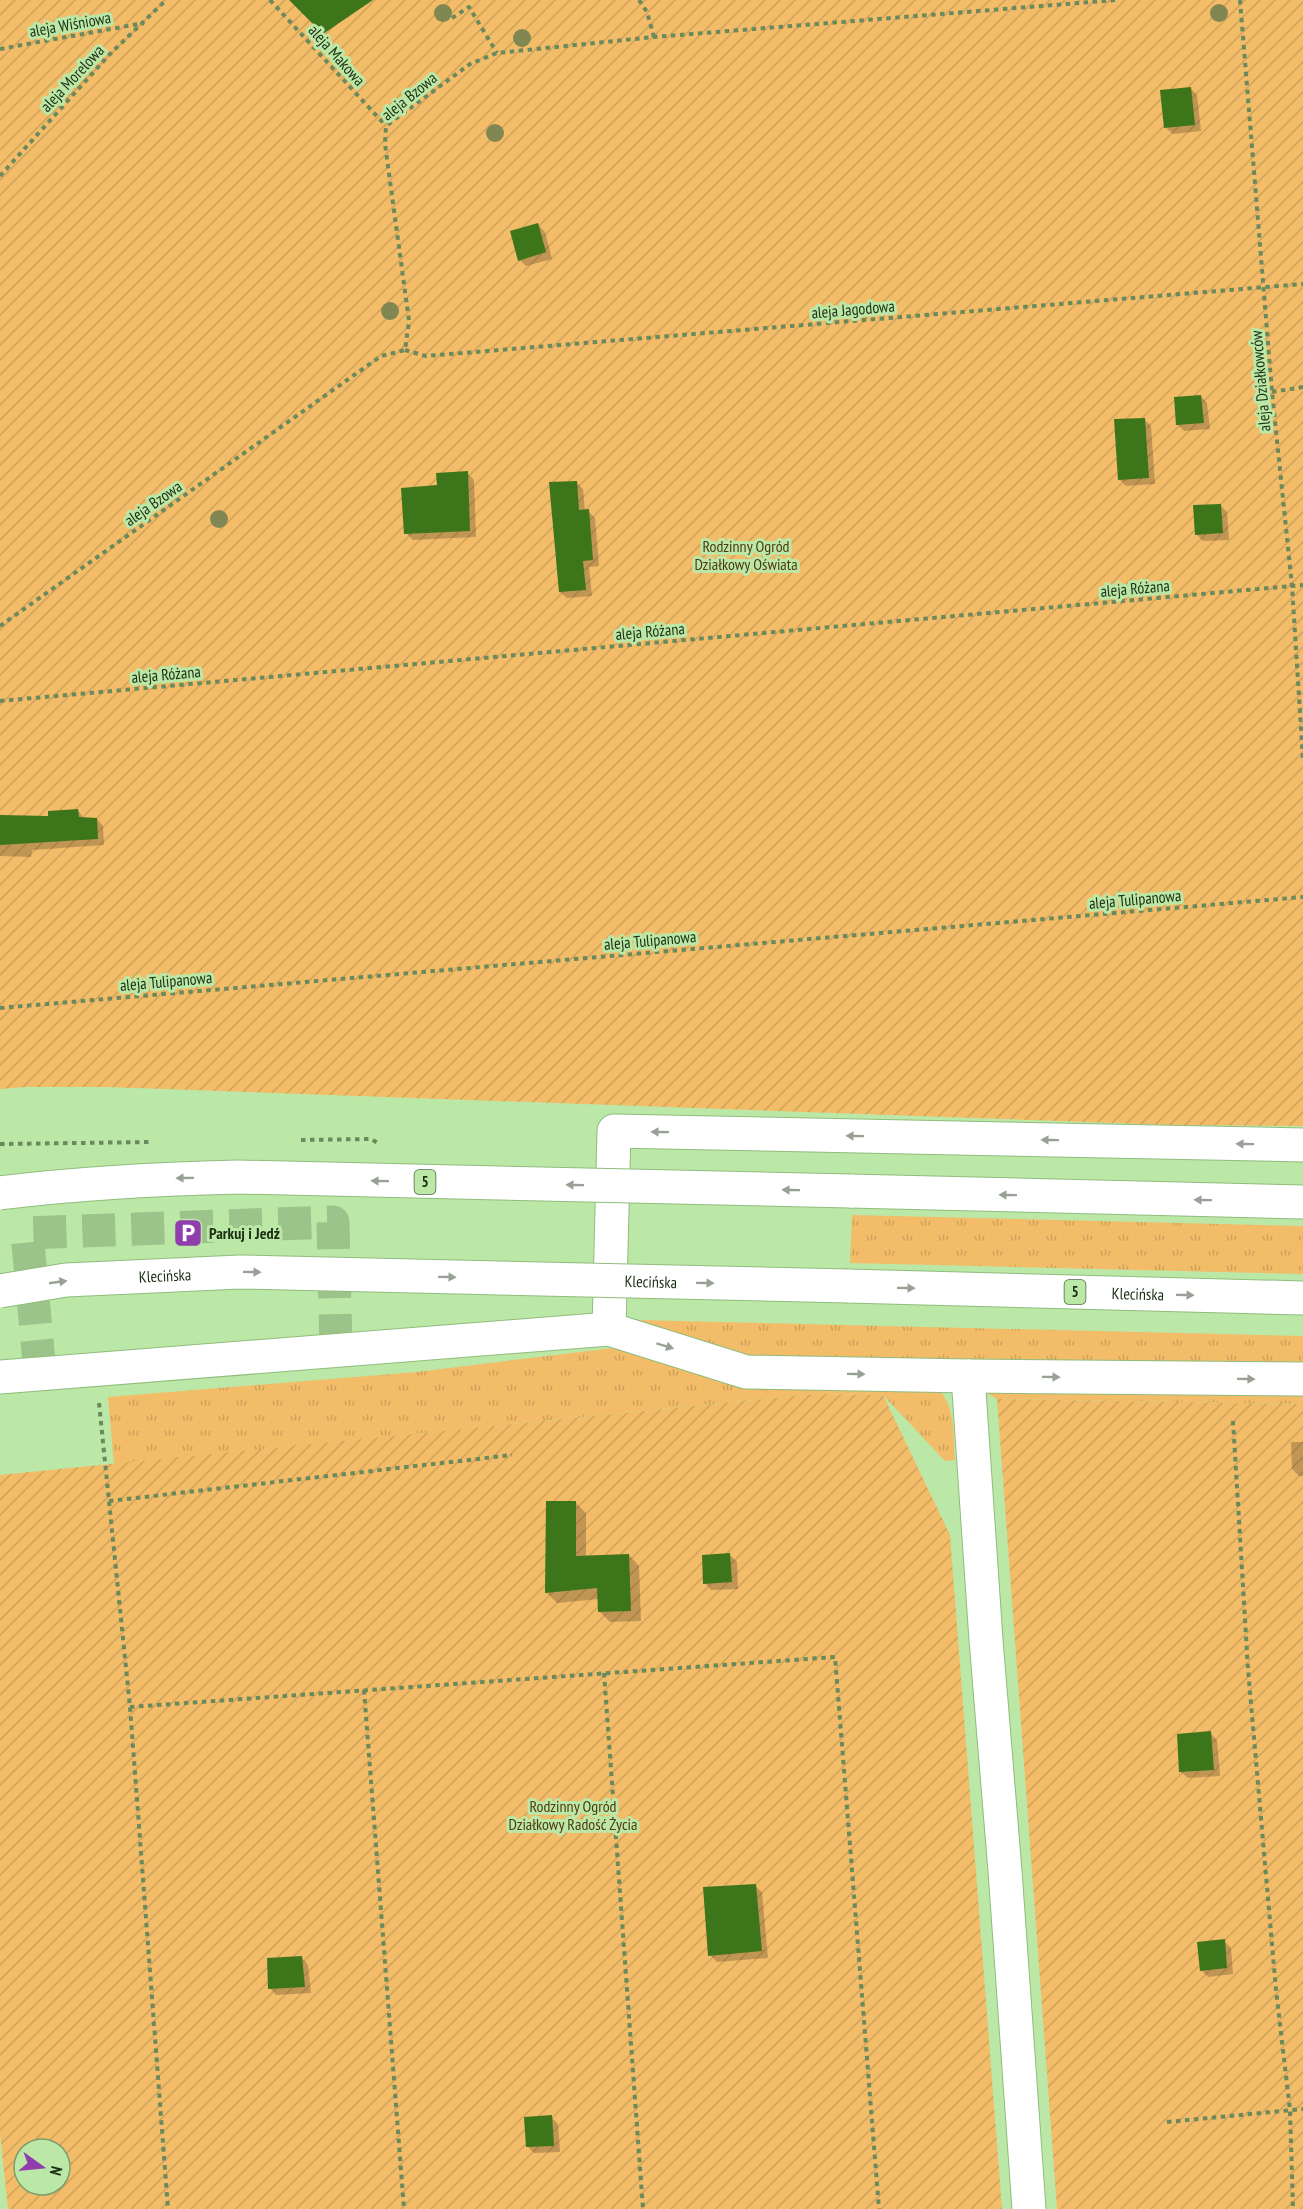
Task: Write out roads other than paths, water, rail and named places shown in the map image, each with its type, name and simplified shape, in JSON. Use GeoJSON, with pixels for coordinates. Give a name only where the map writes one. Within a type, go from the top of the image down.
{"type":"FeatureCollection","features":[{"type":"Feature","properties":{"kind":"main road"},"geometry":{"type":"LineString","coordinates":[[609,1329],[614,1131],[1303,1145]]}},
{"type":"Feature","properties":{"kind":"main road","name":"5"},"geometry":{"type":"LineString","coordinates":[[0,1193],[142,1179],[238,1177],[1303,1202]]}},
{"type":"Feature","properties":{"kind":"main road","name":"Klecińska"},"geometry":{"type":"LineString","coordinates":[[0,1291],[66,1280],[240,1272],[1303,1298]]}},
{"type":"Feature","properties":{"kind":"main road"},"geometry":{"type":"LineString","coordinates":[[0,1377],[609,1329],[746,1372],[1303,1379]]}},
{"type":"Feature","properties":{"kind":"main road"},"geometry":{"type":"LineString","coordinates":[[968,1376],[1029,2209]]}},
{"type":"Feature","properties":{"kind":"tunnel"},"geometry":{"type":"LineString","coordinates":[[40,1373],[27,1233],[333,1222],[336,1350]]}},
{"type":"Feature","properties":{"kind":"place","name":"Parkuj i Jedź"},"geometry":{"type":"Point","coordinates":[188,1233]}},
{"type":"Feature","properties":{"kind":"park label","name":"Rodzinny Ogród Działkowy Oświata"},"geometry":{"type":"Point","coordinates":[746,555]}},
{"type":"Feature","properties":{"kind":"park label","name":"Rodzinny Ogród Działkowy Radość Życia"},"geometry":{"type":"Point","coordinates":[573,1815]}}]}
